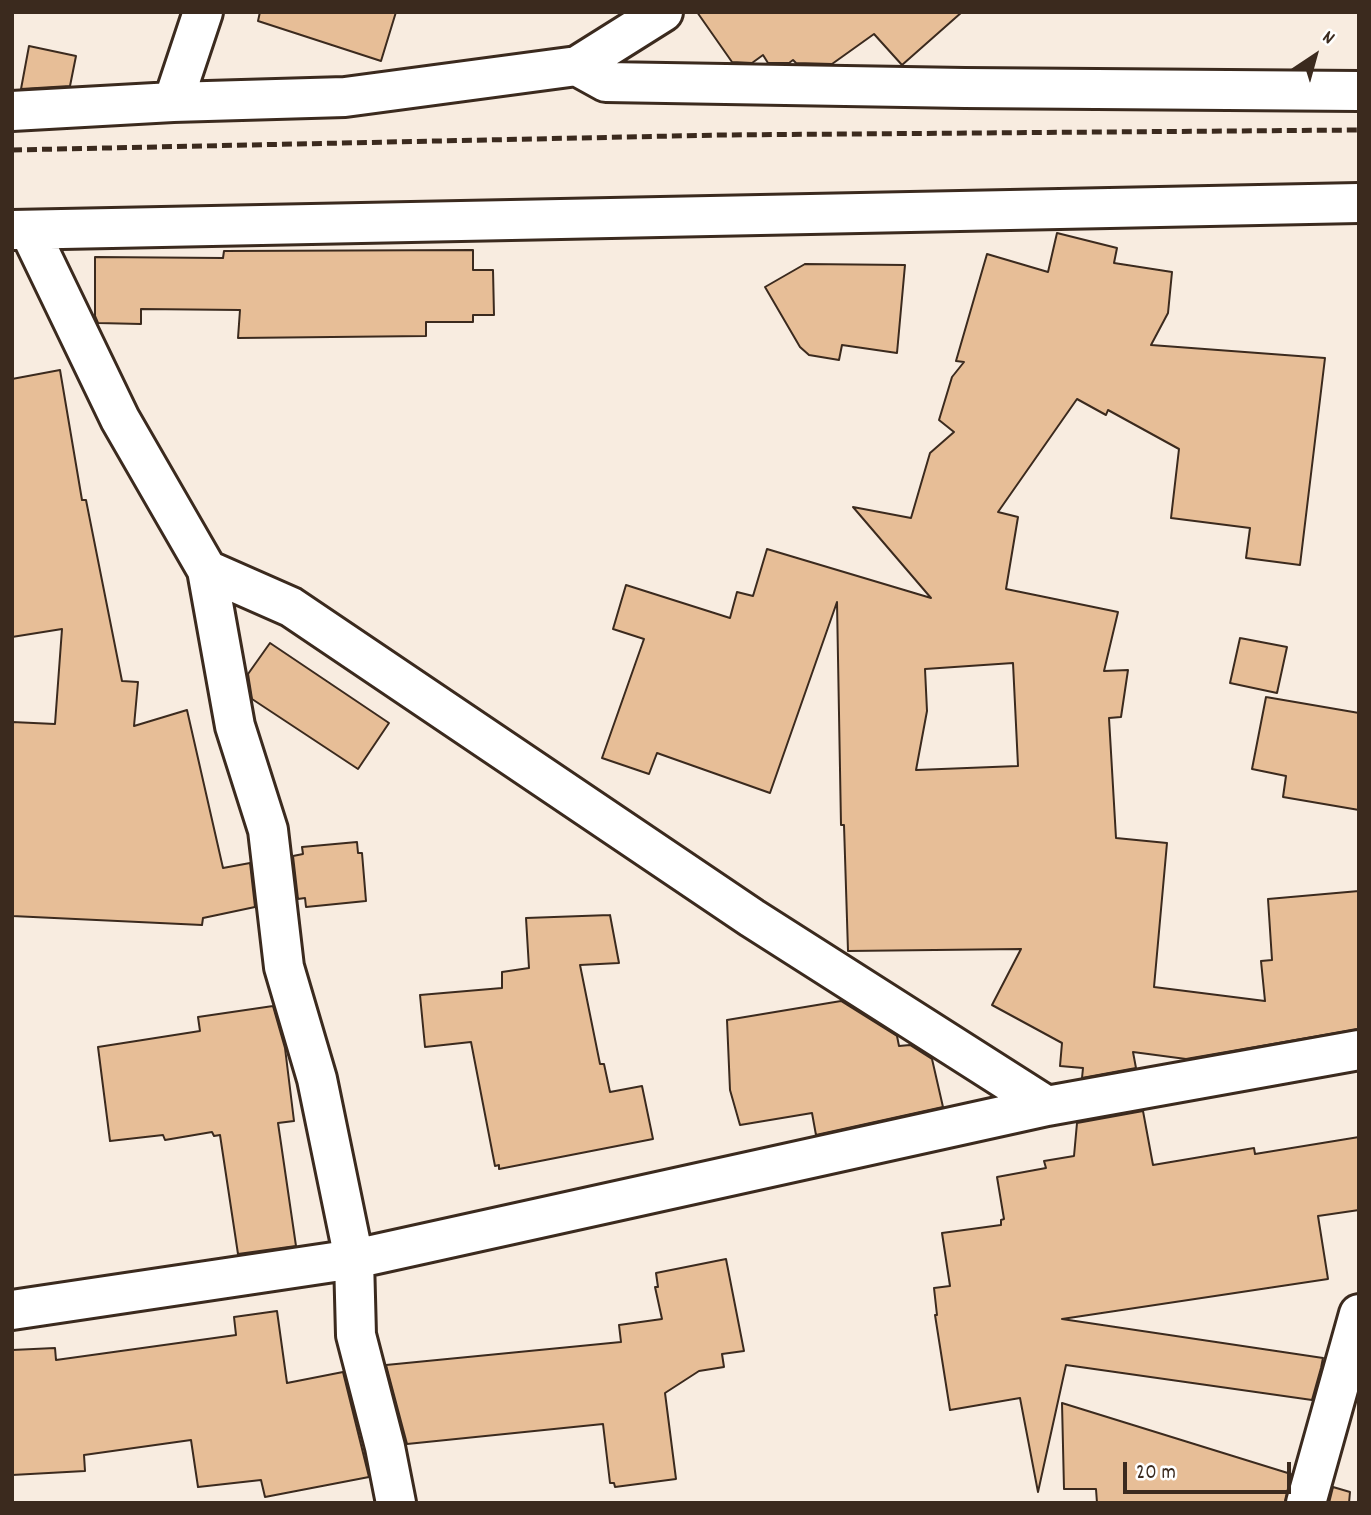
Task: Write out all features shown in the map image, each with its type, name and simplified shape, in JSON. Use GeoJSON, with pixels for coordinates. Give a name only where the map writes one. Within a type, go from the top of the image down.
{"type":"FeatureCollection","features":[{"type":"Feature","properties":{"kind":"street"},"geometry":{"type":"LineString","coordinates":[[173,102],[203,12]]}},
{"type":"Feature","properties":{"kind":"street"},"geometry":{"type":"LineString","coordinates":[[12,111],[173,102],[345,97],[577,66],[663,12]]}},
{"type":"Feature","properties":{"kind":"street"},"geometry":{"type":"LineString","coordinates":[[577,66],[606,82],[978,89],[1359,91]]}},
{"type":"Feature","properties":{"kind":"street"},"geometry":{"type":"LineString","coordinates":[[396,1503],[385,1447],[356,1335],[354,1259],[317,1079],[284,967],[268,830],[235,726],[207,570],[120,419],[21,230],[1359,203]]}},
{"type":"Feature","properties":{"kind":"street"},"geometry":{"type":"LineString","coordinates":[[207,570],[291,607],[752,918],[1047,1106]]}},
{"type":"Feature","properties":{"kind":"street"},"geometry":{"type":"LineString","coordinates":[[12,1310],[354,1259],[1047,1106],[1359,1050]]}},
{"type":"Feature","properties":{"kind":"street"},"geometry":{"type":"LineString","coordinates":[[1306,1503],[1359,1314]]}},
{"type":"Feature","properties":{"kind":"building"},"geometry":{"type":"Polygon","coordinates":[[[260,12],[396,12],[381,61],[258,21],[260,12]]]}},
{"type":"Feature","properties":{"kind":"building"},"geometry":{"type":"Polygon","coordinates":[[[697,12],[962,12],[902,65],[874,34],[832,64],[796,63],[793,60],[789,63],[768,63],[763,55],[752,63],[732,62],[697,12]]]}},
{"type":"Feature","properties":{"kind":"building"},"geometry":{"type":"Polygon","coordinates":[[[29,46],[76,56],[70,86],[21,89],[29,46]]]}},
{"type":"Feature","properties":{"kind":"building"},"geometry":{"type":"Polygon","coordinates":[[[1057,233],[1117,248],[1114,263],[1172,272],[1168,313],[1151,345],[1325,358],[1300,565],[1246,558],[1250,528],[1171,518],[1179,449],[1108,410],[1106,415],[1077,399],[998,512],[1018,517],[1006,589],[1118,612],[1104,671],[1128,670],[1121,717],[1109,718],[1116,838],[1167,843],[1154,987],[1265,1001],[1261,961],[1272,960],[1268,899],[1359,891],[1359,1029],[1186,1059],[1133,1052],[1136,1068],[1082,1078],[1083,1068],[1060,1066],[1062,1043],[992,1005],[1021,949],[848,951],[844,825],[841,825],[837,602],[770,793],[657,753],[649,774],[602,758],[644,639],[613,629],[626,585],[730,618],[737,592],[753,596],[767,549],[931,598],[853,507],[911,518],[930,453],[954,432],[939,420],[952,377],[964,362],[956,361],[987,254],[1048,272],[1057,233]],[[1013,663],[925,669],[927,711],[916,770],[1018,766],[1013,663]]]}},
{"type":"Feature","properties":{"kind":"building"},"geometry":{"type":"Polygon","coordinates":[[[473,250],[473,270],[493,270],[494,315],[473,315],[473,322],[426,322],[426,336],[238,338],[240,310],[141,309],[141,324],[98,323],[95,316],[95,257],[223,258],[224,251],[473,250]]]}},
{"type":"Feature","properties":{"kind":"building"},"geometry":{"type":"Polygon","coordinates":[[[805,264],[905,265],[897,353],[842,345],[839,360],[809,355],[800,347],[765,287],[805,264]]]}},
{"type":"Feature","properties":{"kind":"building"},"geometry":{"type":"Polygon","coordinates":[[[60,370],[82,500],[86,500],[122,681],[138,682],[134,726],[187,710],[223,868],[250,863],[255,907],[203,918],[202,925],[12,916],[12,722],[55,724],[62,629],[12,637],[12,379],[60,370]]]}},
{"type":"Feature","properties":{"kind":"building"},"geometry":{"type":"Polygon","coordinates":[[[1240,638],[1287,647],[1277,693],[1230,683],[1240,638]]]}},
{"type":"Feature","properties":{"kind":"building"},"geometry":{"type":"Polygon","coordinates":[[[270,643],[389,723],[358,769],[252,699],[248,674],[270,643]]]}},
{"type":"Feature","properties":{"kind":"building"},"geometry":{"type":"Polygon","coordinates":[[[1266,697],[1359,713],[1359,810],[1283,797],[1286,776],[1252,769],[1266,697]]]}},
{"type":"Feature","properties":{"kind":"building"},"geometry":{"type":"Polygon","coordinates":[[[357,842],[358,853],[362,853],[366,901],[306,907],[305,898],[298,899],[293,856],[303,854],[302,847],[357,842]]]}},
{"type":"Feature","properties":{"kind":"building"},"geometry":{"type":"Polygon","coordinates":[[[610,915],[619,963],[580,965],[600,1064],[604,1064],[610,1092],[642,1086],[653,1139],[499,1169],[499,1165],[495,1166],[471,1042],[425,1047],[420,995],[502,988],[502,972],[529,968],[526,918],[610,915]]]}},
{"type":"Feature","properties":{"kind":"building"},"geometry":{"type":"Polygon","coordinates":[[[841,1001],[897,1036],[899,1046],[910,1045],[932,1059],[943,1107],[816,1135],[812,1113],[740,1125],[730,1090],[727,1020],[841,1001]]]}},
{"type":"Feature","properties":{"kind":"building"},"geometry":{"type":"Polygon","coordinates":[[[273,1006],[285,1048],[294,1121],[278,1123],[296,1246],[238,1254],[220,1135],[214,1136],[212,1132],[165,1140],[163,1135],[110,1141],[98,1047],[200,1031],[198,1017],[273,1006]]]}},
{"type":"Feature","properties":{"kind":"building"},"geometry":{"type":"Polygon","coordinates":[[[1143,1111],[1153,1165],[1254,1148],[1255,1154],[1359,1137],[1359,1210],[1318,1216],[1328,1279],[1062,1319],[1323,1358],[1321,1368],[1312,1400],[1066,1365],[1038,1492],[1020,1398],[950,1410],[935,1315],[934,1288],[950,1286],[942,1233],[1001,1225],[1001,1220],[1004,1219],[997,1177],[1046,1168],[1044,1161],[1074,1156],[1077,1123],[1143,1111]]]}},
{"type":"Feature","properties":{"kind":"building"},"geometry":{"type":"Polygon","coordinates":[[[726,1259],[744,1351],[722,1354],[724,1367],[699,1371],[665,1393],[676,1479],[615,1487],[614,1483],[610,1483],[603,1424],[407,1444],[386,1365],[621,1342],[619,1325],[662,1319],[655,1287],[658,1287],[656,1273],[726,1259]]]}},
{"type":"Feature","properties":{"kind":"building"},"geometry":{"type":"Polygon","coordinates":[[[277,1311],[287,1383],[343,1372],[369,1477],[265,1497],[261,1480],[198,1487],[191,1440],[84,1455],[85,1471],[12,1475],[12,1350],[55,1348],[56,1360],[236,1335],[234,1317],[277,1311]]]}},
{"type":"Feature","properties":{"kind":"building"},"geometry":{"type":"Polygon","coordinates":[[[1062,1403],[1291,1474],[1285,1503],[1097,1503],[1096,1489],[1064,1489],[1062,1403]]]}},
{"type":"Feature","properties":{"kind":"building"},"geometry":{"type":"Polygon","coordinates":[[[1333,1487],[1350,1492],[1349,1503],[1329,1503],[1333,1487]]]}},
{"type":"Feature","properties":{"kind":"railway"},"geometry":{"type":"LineString","coordinates":[[12,150],[721,135],[1359,130]]}}]}
